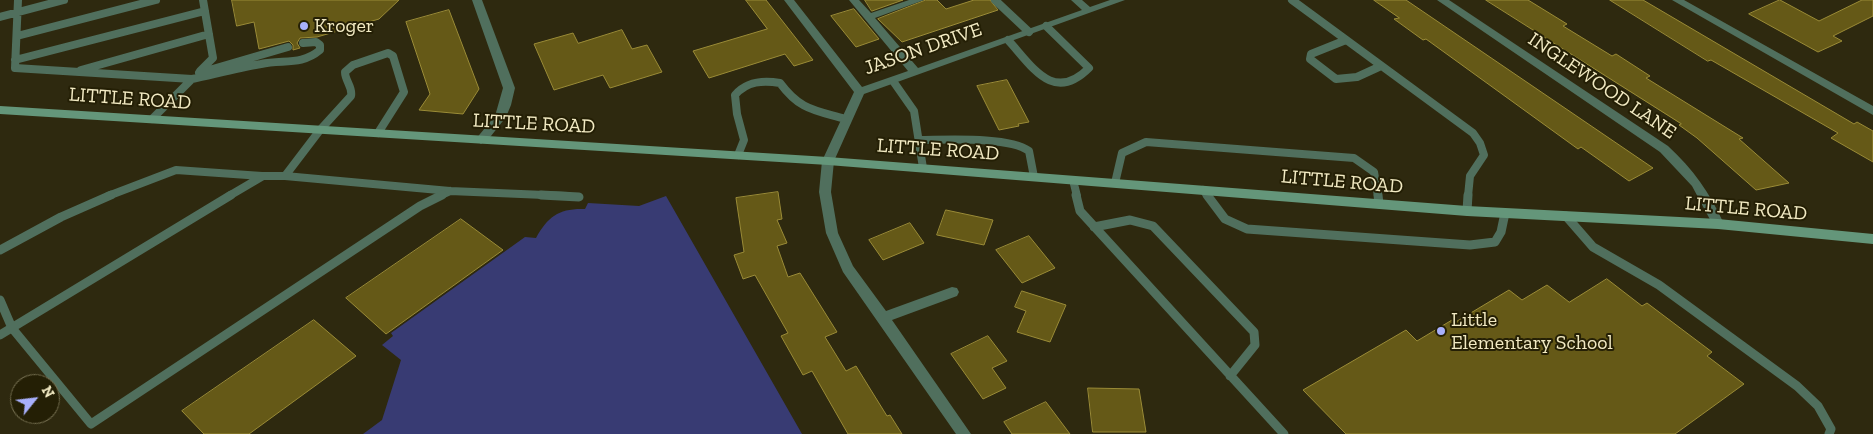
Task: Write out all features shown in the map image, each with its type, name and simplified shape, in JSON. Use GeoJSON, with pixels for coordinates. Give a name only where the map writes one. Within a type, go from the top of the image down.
{"type":"FeatureCollection","features":[{"type":"Feature","properties":{"kind":"street"},"geometry":{"type":"LineString","coordinates":[[477,0],[509,88],[507,102],[500,120],[481,140]]}},
{"type":"Feature","properties":{"kind":"street"},"geometry":{"type":"LineString","coordinates":[[789,0],[860,92]]}},
{"type":"Feature","properties":{"kind":"street"},"geometry":{"type":"LineString","coordinates":[[854,0],[916,72]]}},
{"type":"Feature","properties":{"kind":"street"},"geometry":{"type":"LineString","coordinates":[[868,17],[919,0]]}},
{"type":"Feature","properties":{"kind":"street"},"geometry":{"type":"LineString","coordinates":[[1076,0],[1089,11]]}},
{"type":"Feature","properties":{"kind":"street","name":"JASON DRIVE"},"geometry":{"type":"LineString","coordinates":[[964,434],[848,268],[832,233],[825,192],[828,160],[845,119],[860,92],[1120,0]]}},
{"type":"Feature","properties":{"kind":"street","name":"INGLEWOOD LANE"},"geometry":{"type":"LineString","coordinates":[[1442,0],[1664,149],[1679,162],[1703,191],[1718,224]]}},
{"type":"Feature","properties":{"kind":"street"},"geometry":{"type":"LineString","coordinates":[[1677,0],[1873,111]]}},
{"type":"Feature","properties":{"kind":"street","name":"LITTLE ROAD"},"geometry":{"type":"LineString","coordinates":[[2,111],[828,160],[1467,211],[1718,224],[1873,239]]}},
{"type":"Feature","properties":{"kind":"street"},"geometry":{"type":"LineString","coordinates":[[883,318],[952,292]]}},
{"type":"Feature","properties":{"kind":"lane"},"geometry":{"type":"LineString","coordinates":[[18,0],[15,68],[192,79],[264,63],[299,62],[312,57],[320,50],[320,45],[316,42],[303,43]]}},
{"type":"Feature","properties":{"kind":"lane"},"geometry":{"type":"LineString","coordinates":[[0,16],[64,0]]}},
{"type":"Feature","properties":{"kind":"lane"},"geometry":{"type":"LineString","coordinates":[[17,36],[156,0]]}},
{"type":"Feature","properties":{"kind":"lane"},"geometry":{"type":"LineString","coordinates":[[152,119],[213,58],[203,0]]}},
{"type":"Feature","properties":{"kind":"lane"},"geometry":{"type":"LineString","coordinates":[[995,0],[1029,32]]}},
{"type":"Feature","properties":{"kind":"lane"},"geometry":{"type":"LineString","coordinates":[[1292,0],[1473,133],[1480,142],[1484,154],[1471,172],[1466,184],[1467,211]]}},
{"type":"Feature","properties":{"kind":"lane"},"geometry":{"type":"LineString","coordinates":[[15,60],[205,11]]}},
{"type":"Feature","properties":{"kind":"lane"},"geometry":{"type":"LineString","coordinates":[[1008,40],[1041,76],[1051,83],[1063,82],[1083,74],[1089,68],[1046,26]]}},
{"type":"Feature","properties":{"kind":"lane"},"geometry":{"type":"LineString","coordinates":[[74,72],[209,34]]}},
{"type":"Feature","properties":{"kind":"lane"},"geometry":{"type":"LineString","coordinates":[[1346,40],[1311,54],[1310,59],[1336,79],[1341,80],[1357,78],[1381,66]]}},
{"type":"Feature","properties":{"kind":"lane"},"geometry":{"type":"LineString","coordinates":[[199,73],[288,47]]}},
{"type":"Feature","properties":{"kind":"lane"},"geometry":{"type":"LineString","coordinates":[[285,176],[320,130],[351,96],[352,90],[345,78],[345,72],[353,65],[388,53],[393,56],[404,92],[378,134]]}},
{"type":"Feature","properties":{"kind":"lane"},"geometry":{"type":"LineString","coordinates":[[738,155],[744,140],[737,114],[735,95],[741,87],[757,81],[780,83],[791,98],[801,106],[845,119]]}},
{"type":"Feature","properties":{"kind":"lane"},"geometry":{"type":"LineString","coordinates":[[893,81],[914,111],[923,168]]}},
{"type":"Feature","properties":{"kind":"lane"},"geometry":{"type":"LineString","coordinates":[[919,140],[972,140],[1021,145],[1030,151],[1034,177]]}},
{"type":"Feature","properties":{"kind":"lane"},"geometry":{"type":"LineString","coordinates":[[1115,183],[1122,154],[1146,142],[1324,154],[1354,158],[1374,172],[1379,204]]}},
{"type":"Feature","properties":{"kind":"lane"},"geometry":{"type":"LineString","coordinates":[[0,250],[61,217],[137,184],[176,170],[285,176],[450,191],[579,197]]}},
{"type":"Feature","properties":{"kind":"lane"},"geometry":{"type":"LineString","coordinates":[[0,336],[263,176]]}},
{"type":"Feature","properties":{"kind":"lane"},"geometry":{"type":"LineString","coordinates":[[1073,180],[1080,211],[1284,434]]}},
{"type":"Feature","properties":{"kind":"lane"},"geometry":{"type":"LineString","coordinates":[[1203,190],[1225,220],[1247,229],[1470,245],[1495,242],[1501,232],[1505,213]]}},
{"type":"Feature","properties":{"kind":"lane"},"geometry":{"type":"LineString","coordinates":[[0,300],[12,328],[91,424],[420,206],[450,191]]}},
{"type":"Feature","properties":{"kind":"lane"},"geometry":{"type":"LineString","coordinates":[[1566,216],[1592,247],[1659,285],[1797,386],[1818,406],[1831,430],[1829,434]]}},
{"type":"Feature","properties":{"kind":"lane"},"geometry":{"type":"LineString","coordinates":[[1094,227],[1130,220],[1153,226],[1254,332],[1256,345],[1230,376]]}},
{"type":"Feature","properties":{"kind":"shaded area"},"geometry":{"type":"Polygon","coordinates":[[[666,196],[802,434],[363,434],[382,420],[401,360],[382,345],[393,336],[391,333],[525,237],[536,238],[550,219],[562,212],[585,209],[588,203],[639,206],[666,196]]]}},
{"type":"Feature","properties":{"kind":"building","name":"Kroger"},"geometry":{"type":"Polygon","coordinates":[[[232,0],[399,0],[379,19],[317,37],[300,38],[297,43],[300,48],[293,50],[293,45],[289,41],[259,49],[254,22],[237,26],[232,0]]]}},
{"type":"Feature","properties":{"kind":"building"},"geometry":{"type":"Polygon","coordinates":[[[746,0],[766,0],[813,60],[794,66],[785,54],[709,78],[693,51],[767,29],[746,0]]]}},
{"type":"Feature","properties":{"kind":"building"},"geometry":{"type":"Polygon","coordinates":[[[865,0],[903,0],[872,11],[865,0]]]}},
{"type":"Feature","properties":{"kind":"building"},"geometry":{"type":"Polygon","coordinates":[[[926,0],[937,0],[946,9],[974,0],[990,0],[998,10],[902,42],[878,19],[926,0]]]}},
{"type":"Feature","properties":{"kind":"building"},"geometry":{"type":"Polygon","coordinates":[[[1374,0],[1406,0],[1653,168],[1629,181],[1581,147],[1578,149],[1426,39],[1423,40],[1394,19],[1399,18],[1374,0]]]}},
{"type":"Feature","properties":{"kind":"building"},"geometry":{"type":"Polygon","coordinates":[[[1486,0],[1528,0],[1567,24],[1563,26],[1612,56],[1616,54],[1650,76],[1646,78],[1743,138],[1739,139],[1789,183],[1756,190],[1697,138],[1679,125],[1681,124],[1486,0]]]}},
{"type":"Feature","properties":{"kind":"building"},"geometry":{"type":"Polygon","coordinates":[[[1610,0],[1643,0],[1854,124],[1857,122],[1873,131],[1873,162],[1831,138],[1838,133],[1711,60],[1708,61],[1610,0]]]}},
{"type":"Feature","properties":{"kind":"building"},"geometry":{"type":"Polygon","coordinates":[[[1780,0],[1819,21],[1862,0],[1873,0],[1873,16],[1833,36],[1842,41],[1818,52],[1749,14],[1780,0]]]}},
{"type":"Feature","properties":{"kind":"building"},"geometry":{"type":"Polygon","coordinates":[[[854,9],[879,39],[856,47],[831,16],[854,9]]]}},
{"type":"Feature","properties":{"kind":"building"},"geometry":{"type":"Polygon","coordinates":[[[449,10],[479,89],[463,114],[419,110],[430,94],[406,22],[449,10]]]}},
{"type":"Feature","properties":{"kind":"building"},"geometry":{"type":"Polygon","coordinates":[[[622,30],[632,49],[647,45],[662,72],[610,88],[603,75],[554,90],[534,44],[573,33],[578,43],[622,30]]]}},
{"type":"Feature","properties":{"kind":"building"},"geometry":{"type":"Polygon","coordinates":[[[1007,80],[1029,122],[999,130],[977,86],[1007,80]]]}},
{"type":"Feature","properties":{"kind":"building"},"geometry":{"type":"Polygon","coordinates":[[[778,192],[782,219],[777,220],[787,243],[777,246],[788,277],[800,273],[837,332],[825,337],[846,371],[856,366],[887,416],[890,415],[902,434],[848,434],[812,371],[803,375],[781,336],[788,333],[755,275],[743,279],[734,255],[744,252],[736,198],[778,192]]]}},
{"type":"Feature","properties":{"kind":"building"},"geometry":{"type":"Polygon","coordinates":[[[946,210],[993,220],[984,245],[937,235],[946,210]]]}},
{"type":"Feature","properties":{"kind":"building"},"geometry":{"type":"Polygon","coordinates":[[[461,219],[503,250],[386,334],[346,298],[461,219]]]}},
{"type":"Feature","properties":{"kind":"building"},"geometry":{"type":"Polygon","coordinates":[[[910,223],[924,243],[883,260],[869,240],[910,223]]]}},
{"type":"Feature","properties":{"kind":"building"},"geometry":{"type":"Polygon","coordinates":[[[1029,236],[1055,268],[1022,283],[996,250],[1029,236]]]}},
{"type":"Feature","properties":{"kind":"building"},"geometry":{"type":"Polygon","coordinates":[[[1607,279],[1642,306],[1647,303],[1712,352],[1707,356],[1744,384],[1675,434],[1346,434],[1303,390],[1406,330],[1417,341],[1452,320],[1454,323],[1509,290],[1522,300],[1547,285],[1569,302],[1607,279]]]}},
{"type":"Feature","properties":{"kind":"building"},"geometry":{"type":"Polygon","coordinates":[[[1022,291],[1066,305],[1050,342],[1017,332],[1026,311],[1015,307],[1022,291]]]}},
{"type":"Feature","properties":{"kind":"building"},"geometry":{"type":"Polygon","coordinates":[[[314,320],[356,356],[249,434],[204,434],[182,411],[314,320]]]}},
{"type":"Feature","properties":{"kind":"building"},"geometry":{"type":"Polygon","coordinates":[[[988,336],[1007,361],[992,368],[1006,388],[983,399],[951,354],[988,336]]]}},
{"type":"Feature","properties":{"kind":"building"},"geometry":{"type":"Polygon","coordinates":[[[1088,388],[1139,389],[1146,432],[1093,432],[1088,388]]]}},
{"type":"Feature","properties":{"kind":"building"},"geometry":{"type":"Polygon","coordinates":[[[1046,402],[1070,434],[1012,434],[1004,422],[1046,402]]]}},
{"type":"Feature","properties":{"kind":"place","name":"Kroger"},"geometry":{"type":"Point","coordinates":[304,26]}},
{"type":"Feature","properties":{"kind":"place","name":"Little Elementary School"},"geometry":{"type":"Point","coordinates":[1441,331]}}]}
